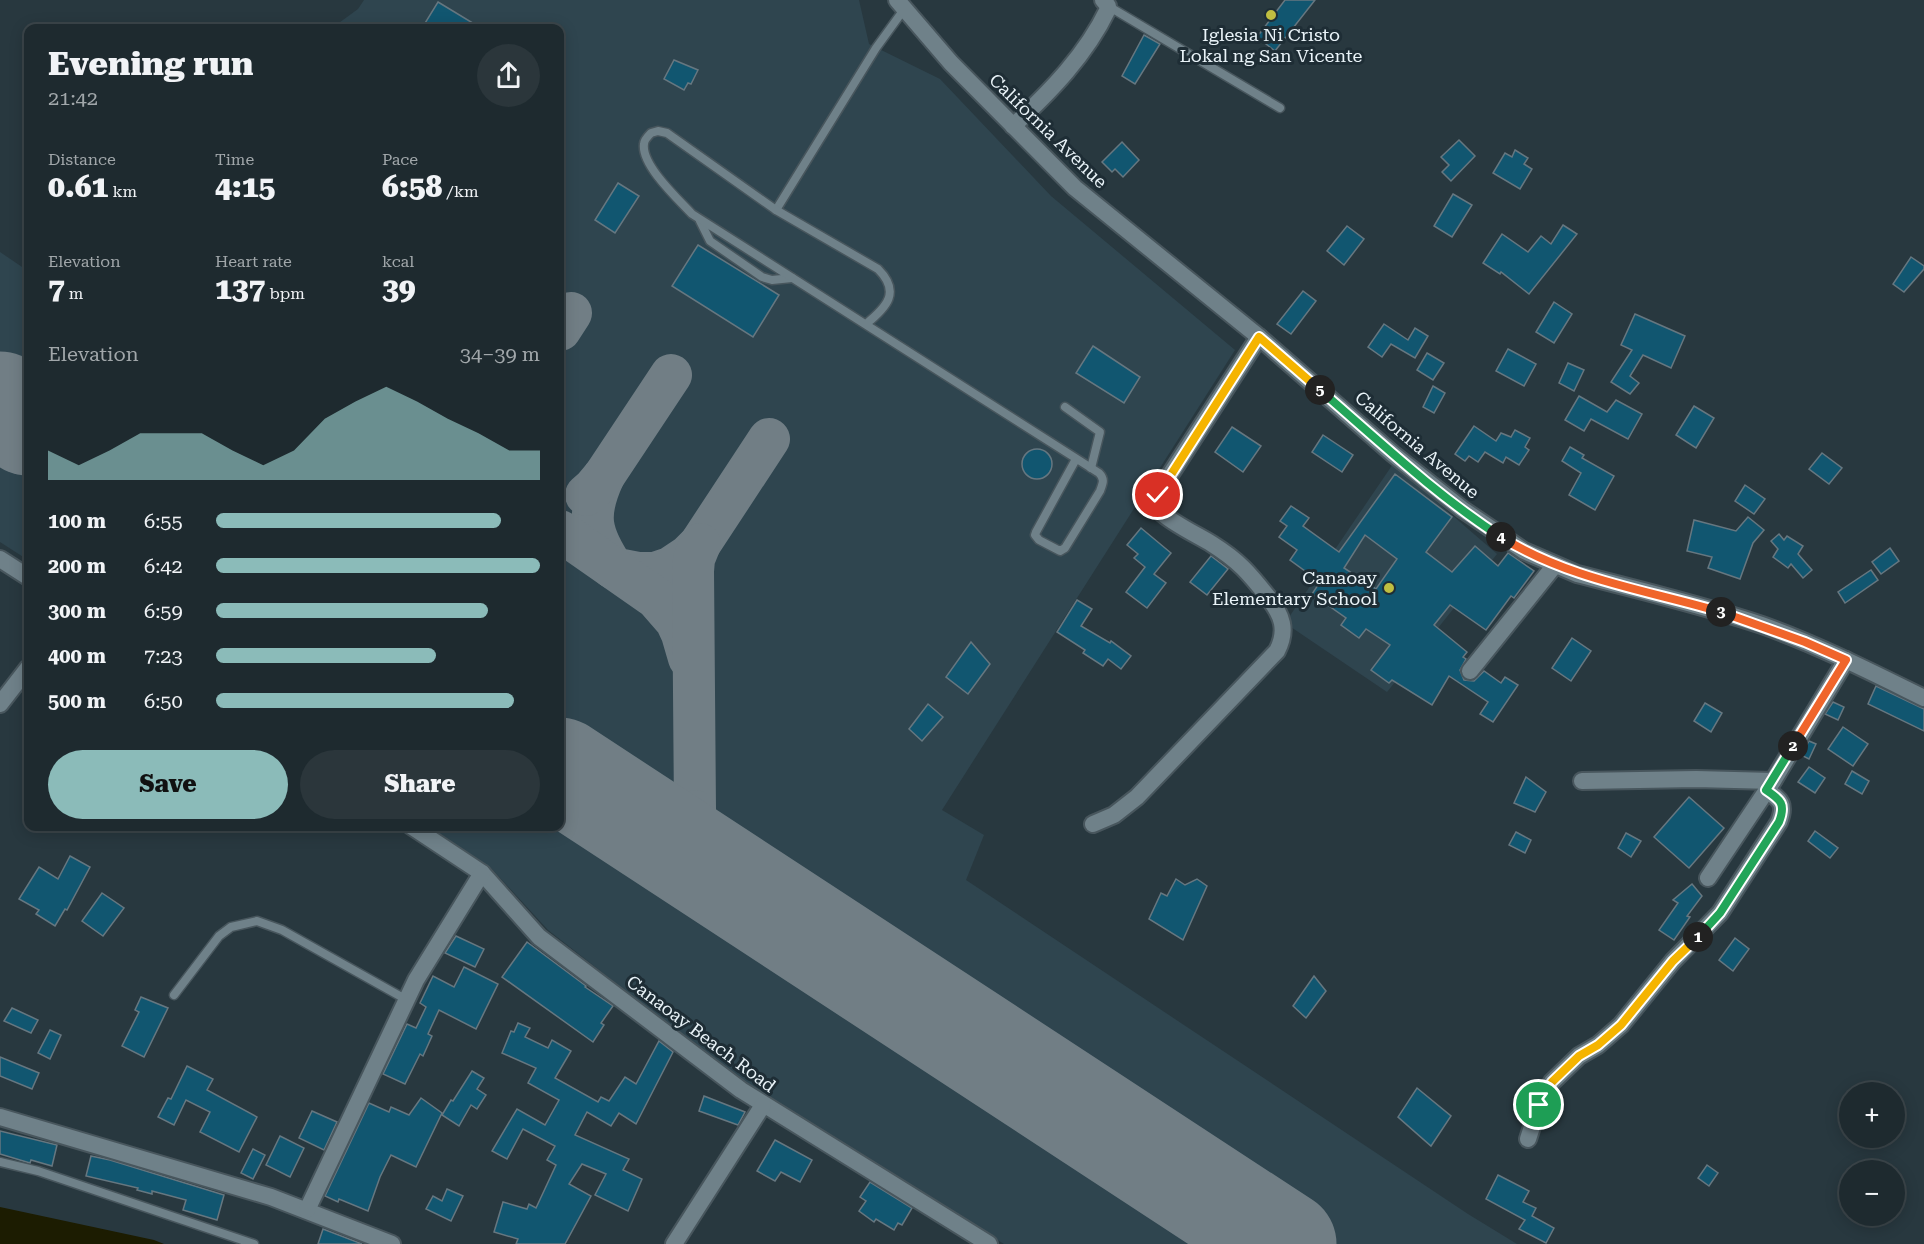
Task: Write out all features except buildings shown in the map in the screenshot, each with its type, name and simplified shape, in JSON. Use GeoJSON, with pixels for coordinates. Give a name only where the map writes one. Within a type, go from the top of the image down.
{"type":"FeatureCollection","features":[{"type":"Feature","properties":{"kind":"street"},"geometry":{"type":"LineString","coordinates":[[1013,126],[1062,77],[1086,46],[1107,13],[1106,3]]}},
{"type":"Feature","properties":{"kind":"street","name":"California Avenue"},"geometry":{"type":"LineString","coordinates":[[901,4],[951,63],[1075,188],[1259,337],[1393,454],[1462,509],[1524,551],[1555,565],[1578,574],[1718,611],[1763,626],[1846,660],[1924,698]]}},
{"type":"Feature","properties":{"kind":"street"},"geometry":{"type":"LineString","coordinates":[[1093,824],[1114,815],[1137,797],[1277,651],[1282,641],[1284,627],[1278,610],[1246,569],[1212,544],[1162,513],[1157,504],[1158,495],[1259,337]]}},
{"type":"Feature","properties":{"kind":"street"},"geometry":{"type":"LineString","coordinates":[[0,559],[24,574]]}},
{"type":"Feature","properties":{"kind":"street"},"geometry":{"type":"LineString","coordinates":[[1470,671],[1555,565]]}},
{"type":"Feature","properties":{"kind":"street"},"geometry":{"type":"LineString","coordinates":[[1708,878],[1769,786],[1846,660]]}},
{"type":"Feature","properties":{"kind":"street"},"geometry":{"type":"LineString","coordinates":[[0,704],[24,673]]}},
{"type":"Feature","properties":{"kind":"street"},"geometry":{"type":"LineString","coordinates":[[1528,1139],[1539,1105],[1552,1082],[1579,1056],[1598,1045],[1621,1025],[1673,961],[1720,913],[1779,822],[1783,812],[1782,804],[1769,786],[1696,779],[1582,781]]}},
{"type":"Feature","properties":{"kind":"street","name":"Canaoay Beach Road"},"geometry":{"type":"LineString","coordinates":[[419,831],[482,873],[539,937],[763,1105],[989,1244]]}},
{"type":"Feature","properties":{"kind":"street"},"geometry":{"type":"LineString","coordinates":[[307,1210],[416,980],[482,873]]}},
{"type":"Feature","properties":{"kind":"street"},"geometry":{"type":"LineString","coordinates":[[675,1244],[763,1105]]}},
{"type":"Feature","properties":{"kind":"street"},"geometry":{"type":"LineString","coordinates":[[0,1117],[271,1197],[392,1244]]}},
{"type":"Feature","properties":{"kind":"lane"},"geometry":{"type":"LineString","coordinates":[[1106,3],[1280,108]]}},
{"type":"Feature","properties":{"kind":"lane"},"geometry":{"type":"LineString","coordinates":[[776,210],[901,4]]}},
{"type":"Feature","properties":{"kind":"lane"},"geometry":{"type":"LineString","coordinates":[[866,324],[886,304],[890,296],[890,286],[878,269],[776,210],[667,133],[651,132],[644,142],[648,162],[666,187],[699,219],[1100,473],[1104,482],[1065,549],[1060,551],[1039,540],[1035,535],[1076,459]]}},
{"type":"Feature","properties":{"kind":"lane"},"geometry":{"type":"LineString","coordinates":[[699,219],[710,242],[762,277],[792,278]]}},
{"type":"Feature","properties":{"kind":"lane"},"geometry":{"type":"LineString","coordinates":[[1065,407],[1100,432],[1091,468]]}},
{"type":"Feature","properties":{"kind":"lane"},"geometry":{"type":"LineString","coordinates":[[174,995],[219,936],[231,927],[257,921],[282,930],[407,1000]]}},
{"type":"Feature","properties":{"kind":"lane"},"geometry":{"type":"LineString","coordinates":[[0,1162],[38,1171],[254,1244]]}},
{"type":"Feature","properties":{"kind":"shaded area"},"geometry":{"type":"Polygon","coordinates":[[[364,0],[859,0],[869,44],[940,79],[1051,196],[1235,350],[942,810],[984,835],[966,880],[1468,1214],[1517,1244],[1004,1244],[749,1087],[548,930],[490,867],[435,831],[564,831],[564,24],[337,24],[358,9],[364,0]]]}},
{"type":"Feature","properties":{"kind":"shaded area"},"geometry":{"type":"Polygon","coordinates":[[[0,252],[24,268],[24,557],[0,542],[0,252]]]}},
{"type":"Feature","properties":{"kind":"shaded area","name":"Canaoay Elementary School"},"geometry":{"type":"Polygon","coordinates":[[[1393,464],[1497,554],[1387,692],[1285,623],[1393,464]]]}},
{"type":"Feature","properties":{"kind":"shaded area"},"geometry":{"type":"Polygon","coordinates":[[[0,1207],[154,1240],[164,1244],[0,1244],[0,1207]]]}},
{"type":"Feature","properties":{"kind":"taxiway"},"geometry":{"type":"LineString","coordinates":[[564,324],[571,313]]}},
{"type":"Feature","properties":{"kind":"taxiway"},"geometry":{"type":"LineString","coordinates":[[586,495],[604,476],[671,375]]}},
{"type":"Feature","properties":{"kind":"taxiway"},"geometry":{"type":"LineString","coordinates":[[604,476],[595,502],[593,523],[595,534],[605,556],[613,568],[639,573],[655,573],[670,568],[688,556],[700,544],[769,439]]}},
{"type":"Feature","properties":{"kind":"taxiway"},"geometry":{"type":"LineString","coordinates":[[564,534],[656,598],[676,621],[689,658]]}},
{"type":"Feature","properties":{"kind":"taxiway"},"geometry":{"type":"LineString","coordinates":[[700,544],[694,559],[693,571],[695,811],[705,848],[728,880]]}},
{"type":"Feature","properties":{"kind":"taxiway"},"geometry":{"type":"LineString","coordinates":[[644,825],[661,833],[676,836],[687,829],[695,811]]}},
{"type":"Feature","properties":{"kind":"runway"},"geometry":{"type":"LineString","coordinates":[[0,404],[24,420]]}},
{"type":"Feature","properties":{"kind":"runway"},"geometry":{"type":"LineString","coordinates":[[564,773],[1284,1244]]}},
{"type":"Feature","properties":{"kind":"place","name":"Iglesia Ni Cristo Lokal ng San Vicente"},"geometry":{"type":"Point","coordinates":[1271,15]}},
{"type":"Feature","properties":{"kind":"place","name":"Canaoay Elementary School"},"geometry":{"type":"Point","coordinates":[1389,588]}},
{"type":"Feature","properties":{"kind":"route"},"geometry":{"type":"LineString","coordinates":[[1158,495],[1259,337],[1393,454],[1489,529],[1524,551],[1578,574],[1718,611],[1763,626],[1846,660],[1766,790],[1779,799],[1783,812],[1779,822],[1720,913],[1673,961],[1621,1025],[1598,1045],[1579,1056],[1552,1082],[1539,1105]]}}]}
